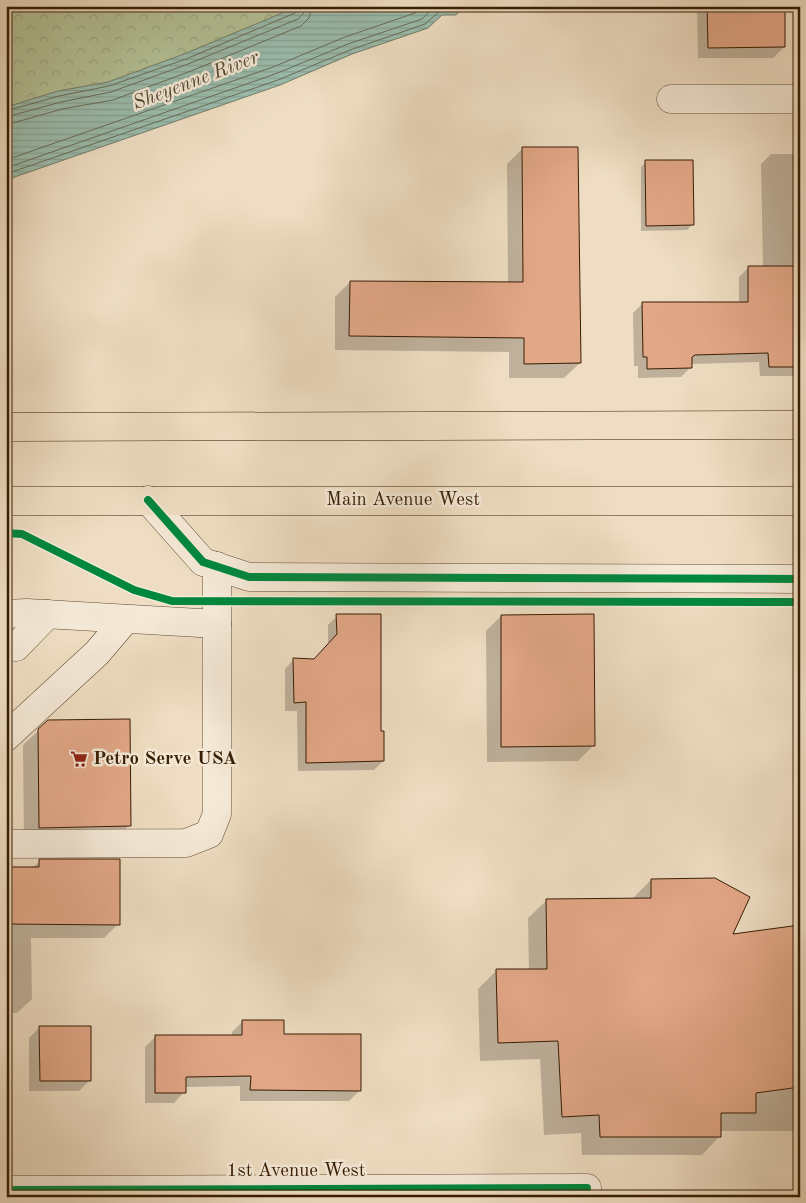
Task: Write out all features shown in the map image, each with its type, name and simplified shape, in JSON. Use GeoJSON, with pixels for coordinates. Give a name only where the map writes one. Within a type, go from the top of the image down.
{"type":"FeatureCollection","features":[{"type":"Feature","properties":{"kind":"main road"},"geometry":{"type":"LineString","coordinates":[[6,427],[800,425]]}},
{"type":"Feature","properties":{"kind":"main road","name":"Main Avenue West"},"geometry":{"type":"LineString","coordinates":[[6,501],[800,501]]}},
{"type":"Feature","properties":{"kind":"street"},"geometry":{"type":"LineString","coordinates":[[671,99],[800,99]]}},
{"type":"Feature","properties":{"kind":"street"},"geometry":{"type":"LineString","coordinates":[[148,500],[203,562],[249,577],[800,579]]}},
{"type":"Feature","properties":{"kind":"street"},"geometry":{"type":"LineString","coordinates":[[758,578],[800,559]]}},
{"type":"Feature","properties":{"kind":"street"},"geometry":{"type":"LineString","coordinates":[[6,844],[186,843],[209,834],[217,814],[217,566]]}},
{"type":"Feature","properties":{"kind":"street"},"geometry":{"type":"LineString","coordinates":[[6,614],[48,614],[217,624]]}},
{"type":"Feature","properties":{"kind":"street"},"geometry":{"type":"LineString","coordinates":[[16,646],[48,614]]}},
{"type":"Feature","properties":{"kind":"street"},"geometry":{"type":"LineString","coordinates":[[6,737],[97,653],[126,619]]}},
{"type":"Feature","properties":{"kind":"street","name":"1st Avenue West"},"geometry":{"type":"LineString","coordinates":[[6,1190],[586,1192]]}},
{"type":"Feature","properties":{"kind":"green space"},"geometry":{"type":"Polygon","coordinates":[[[6,6],[357,6],[6,115],[6,6]]]}},
{"type":"Feature","properties":{"kind":"water","name":"Sheyenne River"},"geometry":{"type":"Polygon","coordinates":[[[299,6],[464,6],[456,15],[442,15],[428,28],[352,54],[280,85],[6,180],[6,107],[58,91],[108,82],[184,54],[299,6]]]}},
{"type":"Feature","properties":{"kind":"building"},"geometry":{"type":"Polygon","coordinates":[[[707,6],[785,6],[785,47],[708,48],[707,6]]]}},
{"type":"Feature","properties":{"kind":"building"},"geometry":{"type":"Polygon","coordinates":[[[522,147],[578,147],[581,363],[524,364],[524,338],[349,336],[350,281],[523,282],[522,147]]]}},
{"type":"Feature","properties":{"kind":"building"},"geometry":{"type":"Polygon","coordinates":[[[645,160],[693,160],[694,225],[646,226],[645,160]]]}},
{"type":"Feature","properties":{"kind":"building"},"geometry":{"type":"Polygon","coordinates":[[[748,266],[800,266],[800,367],[769,367],[768,353],[695,355],[692,357],[692,368],[647,369],[647,357],[643,357],[642,302],[748,302],[748,266]]]}},
{"type":"Feature","properties":{"kind":"building"},"geometry":{"type":"Polygon","coordinates":[[[336,614],[381,614],[381,731],[384,731],[384,761],[306,763],[306,702],[294,703],[293,658],[314,659],[337,634],[336,614]]]}},
{"type":"Feature","properties":{"kind":"building"},"geometry":{"type":"Polygon","coordinates":[[[594,614],[595,746],[501,747],[501,615],[594,614]]]}},
{"type":"Feature","properties":{"kind":"building"},"geometry":{"type":"Polygon","coordinates":[[[130,719],[131,826],[39,828],[38,729],[48,720],[130,719]]]}},
{"type":"Feature","properties":{"kind":"building"},"geometry":{"type":"Polygon","coordinates":[[[39,859],[120,859],[120,925],[6,924],[6,867],[39,867],[39,859]]]}},
{"type":"Feature","properties":{"kind":"building"},"geometry":{"type":"Polygon","coordinates":[[[715,878],[750,897],[733,934],[800,925],[800,1087],[756,1093],[756,1113],[721,1113],[721,1137],[600,1137],[599,1115],[562,1117],[558,1041],[498,1043],[496,969],[547,969],[546,899],[651,898],[651,879],[715,878]]]}},
{"type":"Feature","properties":{"kind":"building"},"geometry":{"type":"Polygon","coordinates":[[[242,1020],[284,1020],[284,1034],[361,1034],[361,1091],[250,1090],[251,1076],[186,1077],[186,1093],[155,1093],[155,1035],[242,1035],[242,1020]]]}},
{"type":"Feature","properties":{"kind":"building"},"geometry":{"type":"Polygon","coordinates":[[[39,1026],[91,1026],[91,1081],[40,1081],[39,1026]]]}},
{"type":"Feature","properties":{"kind":"cycle path"},"geometry":{"type":"LineString","coordinates":[[148,500],[203,562],[249,577],[800,579]]}},
{"type":"Feature","properties":{"kind":"cycle path"},"geometry":{"type":"LineString","coordinates":[[6,533],[22,534],[134,590],[172,601],[800,602]]}},
{"type":"Feature","properties":{"kind":"cycle path"},"geometry":{"type":"LineString","coordinates":[[6,1190],[587,1188]]}},
{"type":"Feature","properties":{"kind":"place","name":"Petro Serve USA"},"geometry":{"type":"Point","coordinates":[79,759]}}]}
